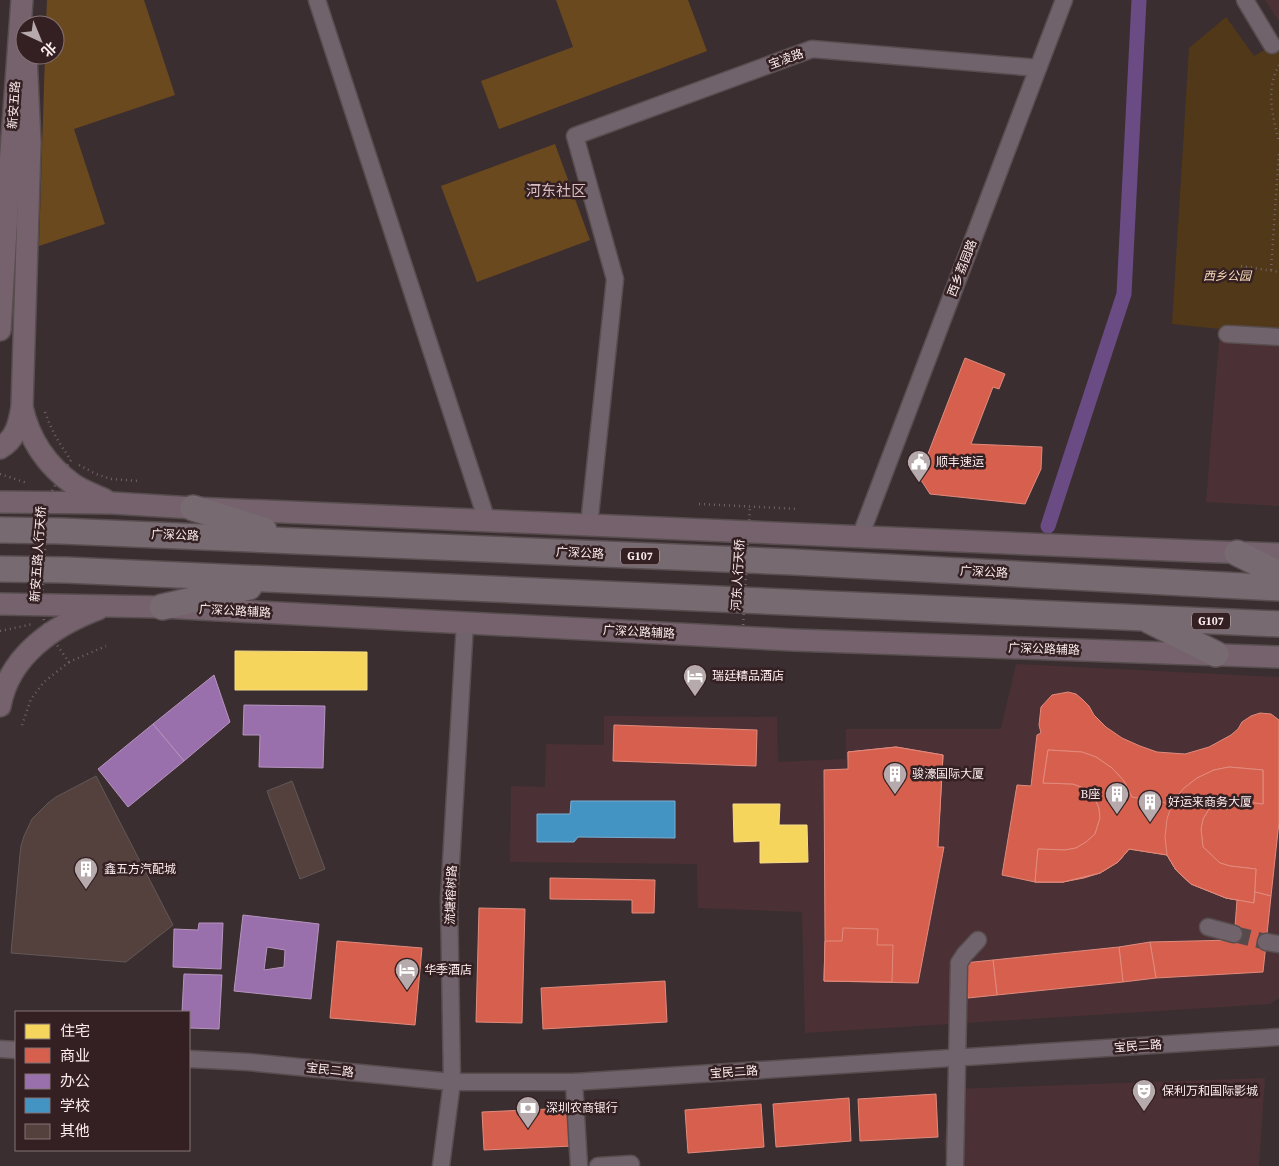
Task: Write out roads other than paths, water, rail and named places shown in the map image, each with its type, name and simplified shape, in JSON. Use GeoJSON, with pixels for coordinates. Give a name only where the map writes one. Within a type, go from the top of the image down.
{"type":"FeatureCollection","features":[{"type":"Feature","properties":{"kind":"highway"},"geometry":{"type":"LineString","coordinates":[[193,508],[298,540]]}},
{"type":"Feature","properties":{"kind":"highway","name":"广深公路"},"geometry":{"type":"LineString","coordinates":[[0,530],[60,530],[793,562],[1279,588]]}},
{"type":"Feature","properties":{"kind":"highway"},"geometry":{"type":"LineString","coordinates":[[1237,553],[1279,574]]}},
{"type":"Feature","properties":{"kind":"highway","name":"G107"},"geometry":{"type":"LineString","coordinates":[[0,569],[66,570],[1279,624]]}},
{"type":"Feature","properties":{"kind":"highway"},"geometry":{"type":"LineString","coordinates":[[162,607],[280,580]]}},
{"type":"Feature","properties":{"kind":"highway"},"geometry":{"type":"LineString","coordinates":[[1143,618],[1216,654]]}},
{"type":"Feature","properties":{"kind":"main road"},"geometry":{"type":"LineString","coordinates":[[23,0],[24,15]]}},
{"type":"Feature","properties":{"kind":"main road","name":"新安五路"},"geometry":{"type":"LineString","coordinates":[[0,330],[9,179],[23,0]]}},
{"type":"Feature","properties":{"kind":"main road"},"geometry":{"type":"LineString","coordinates":[[0,448],[9,442],[16,433],[22,406],[30,144],[26,65]]}},
{"type":"Feature","properties":{"kind":"main road"},"geometry":{"type":"LineString","coordinates":[[22,406],[33,439],[42,454],[52,465],[75,486],[112,503]]}},
{"type":"Feature","properties":{"kind":"main road"},"geometry":{"type":"LineString","coordinates":[[0,502],[112,503],[487,521],[1279,554]]}},
{"type":"Feature","properties":{"kind":"main road","name":"广深公路辅路"},"geometry":{"type":"LineString","coordinates":[[0,604],[162,607],[793,640],[1279,657]]}},
{"type":"Feature","properties":{"kind":"main road"},"geometry":{"type":"LineString","coordinates":[[0,706],[2,692],[10,676],[37,643],[61,626],[80,616],[107,606]]}},
{"type":"Feature","properties":{"kind":"street"},"geometry":{"type":"LineString","coordinates":[[316,0],[487,521]]}},
{"type":"Feature","properties":{"kind":"street","name":"西乡荔园路"},"geometry":{"type":"LineString","coordinates":[[860,537],[1064,0]]}},
{"type":"Feature","properties":{"kind":"street"},"geometry":{"type":"LineString","coordinates":[[1245,0],[1272,45]]}},
{"type":"Feature","properties":{"kind":"street","name":"宝凌路"},"geometry":{"type":"LineString","coordinates":[[589,525],[615,279],[575,136],[812,49],[1038,68]]}},
{"type":"Feature","properties":{"kind":"street"},"geometry":{"type":"LineString","coordinates":[[1227,334],[1279,337]]}},
{"type":"Feature","properties":{"kind":"street","name":"流塘榕树路"},"geometry":{"type":"LineString","coordinates":[[441,1166],[452,1082],[450,898],[466,623]]}},
{"type":"Feature","properties":{"kind":"street"},"geometry":{"type":"LineString","coordinates":[[1208,927],[1234,934]]}},
{"type":"Feature","properties":{"kind":"street"},"geometry":{"type":"LineString","coordinates":[[956,1166],[959,963],[978,940]]}},
{"type":"Feature","properties":{"kind":"street","name":"宝民二路"},"geometry":{"type":"LineString","coordinates":[[190,1059],[248,1062],[452,1082],[574,1082],[1279,1037]]}},
{"type":"Feature","properties":{"kind":"street"},"geometry":{"type":"LineString","coordinates":[[0,1049],[15,1050]]}},
{"type":"Feature","properties":{"kind":"street"},"geometry":{"type":"LineString","coordinates":[[574,1082],[579,1166]]}},
{"type":"Feature","properties":{"kind":"street"},"geometry":{"type":"LineString","coordinates":[[598,1166],[630,1164]]}},
{"type":"Feature","properties":{"kind":"waterway"},"geometry":{"type":"LineString","coordinates":[[1048,526],[1124,294],[1139,0]]}},
{"type":"Feature","properties":{"kind":"tunnel"},"geometry":{"type":"LineString","coordinates":[[1234,934],[1266,942]]}},
{"type":"Feature","properties":{"kind":"place","name":"顺丰速运"},"geometry":{"type":"Point","coordinates":[919,483]}},
{"type":"Feature","properties":{"kind":"place","name":"瑞廷精品酒店"},"geometry":{"type":"Point","coordinates":[695,697]}},
{"type":"Feature","properties":{"kind":"place","name":"骏濠国际大厦"},"geometry":{"type":"Point","coordinates":[895,795]}},
{"type":"Feature","properties":{"kind":"place","name":"B座"},"geometry":{"type":"Point","coordinates":[1117,815]}},
{"type":"Feature","properties":{"kind":"place","name":"好运来商务大厦"},"geometry":{"type":"Point","coordinates":[1150,823]}},
{"type":"Feature","properties":{"kind":"place","name":"鑫五方汽配城"},"geometry":{"type":"Point","coordinates":[86,890]}},
{"type":"Feature","properties":{"kind":"place","name":"华季酒店"},"geometry":{"type":"Point","coordinates":[407,991]}},
{"type":"Feature","properties":{"kind":"place","name":"保利万和国际影城"},"geometry":{"type":"Point","coordinates":[1144,1112]}},
{"type":"Feature","properties":{"kind":"place","name":"深圳农商银行"},"geometry":{"type":"Point","coordinates":[528,1129]}},
{"type":"Feature","properties":{"kind":"district","name":"河东社区"},"geometry":{"type":"Point","coordinates":[556,190]}},
{"type":"Feature","properties":{"kind":"park label","name":"西乡公园"},"geometry":{"type":"Point","coordinates":[1227,276]}}]}
